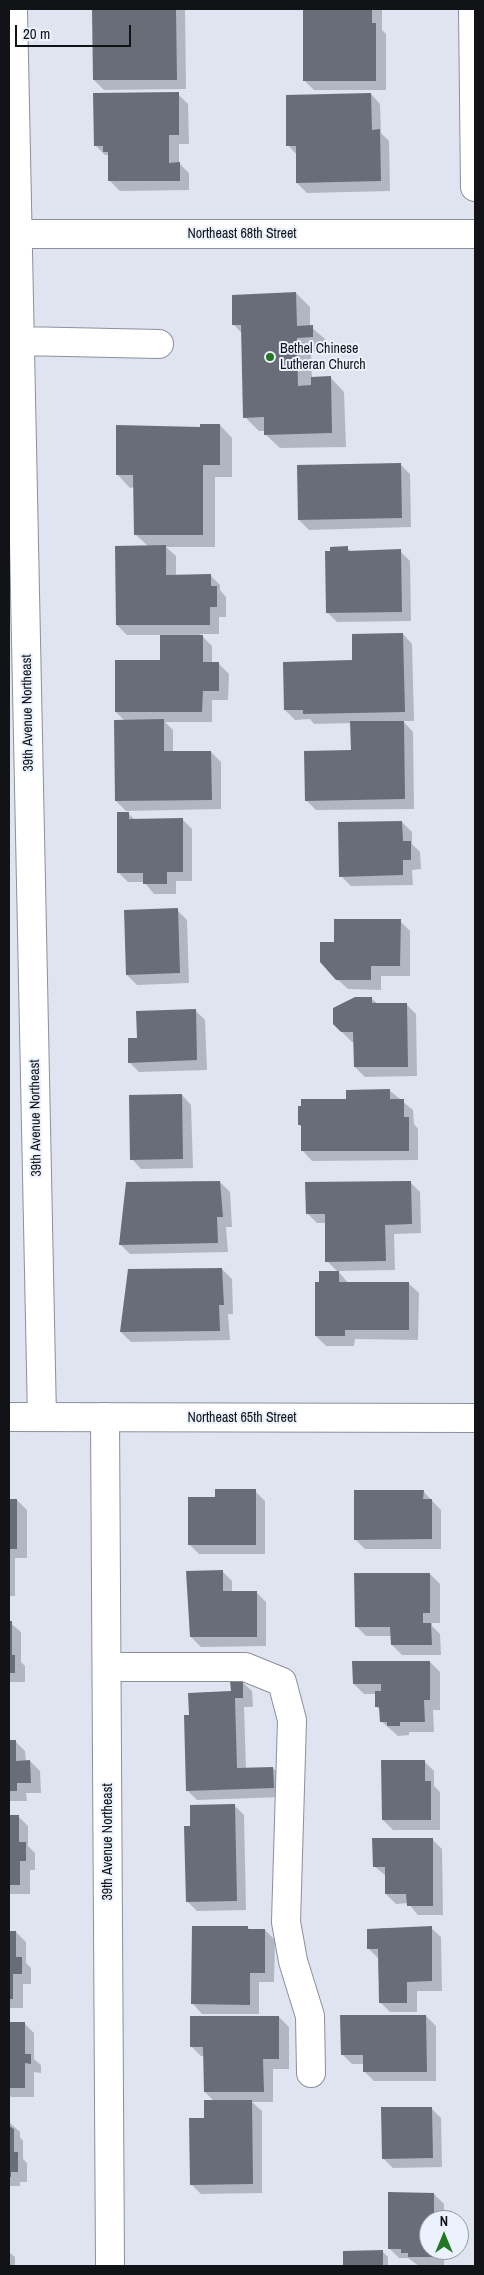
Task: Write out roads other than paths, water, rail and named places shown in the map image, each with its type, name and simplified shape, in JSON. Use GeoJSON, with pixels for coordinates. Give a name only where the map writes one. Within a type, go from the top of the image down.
{"type":"FeatureCollection","features":[{"type":"Feature","properties":{"kind":"street","name":"39th Avenue Northeast"},"geometry":{"type":"LineString","coordinates":[[13,9],[13,234],[20,341],[42,1417]]}},
{"type":"Feature","properties":{"kind":"street"},"geometry":{"type":"LineString","coordinates":[[473,9],[475,187]]}},
{"type":"Feature","properties":{"kind":"street","name":"Northeast 68th Street"},"geometry":{"type":"LineString","coordinates":[[13,234],[475,234]]}},
{"type":"Feature","properties":{"kind":"street"},"geometry":{"type":"LineString","coordinates":[[20,341],[159,344]]}},
{"type":"Feature","properties":{"kind":"street","name":"Northeast 65th Street"},"geometry":{"type":"LineString","coordinates":[[9,1417],[475,1418]]}},
{"type":"Feature","properties":{"kind":"street","name":"39th Avenue Northeast"},"geometry":{"type":"LineString","coordinates":[[105,1417],[110,2266]]}},
{"type":"Feature","properties":{"kind":"street"},"geometry":{"type":"LineString","coordinates":[[107,1667],[245,1667],[282,1682],[292,1720],[286,1922],[293,1961],[310,2016],[311,2073]]}},
{"type":"Feature","properties":{"kind":"place","name":"Bethel Chinese Lutheran Church"},"geometry":{"type":"Point","coordinates":[270,357]}}]}
